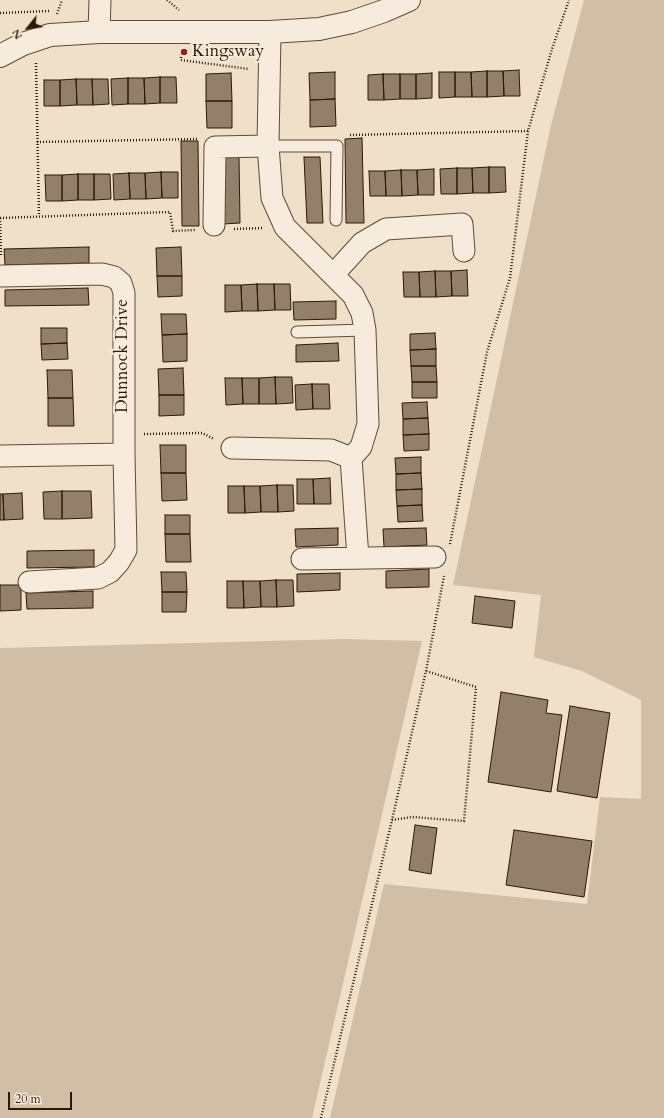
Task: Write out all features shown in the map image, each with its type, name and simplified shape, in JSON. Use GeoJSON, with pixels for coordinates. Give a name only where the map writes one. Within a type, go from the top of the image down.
{"type":"FeatureCollection","features":[{"type":"Feature","properties":{"kind":"street"},"geometry":{"type":"LineString","coordinates":[[99,32],[100,0]]}},
{"type":"Feature","properties":{"kind":"street"},"geometry":{"type":"LineString","coordinates":[[0,56],[23,44],[50,35],[99,32],[270,32],[320,29],[352,22],[384,11],[409,0]]}},
{"type":"Feature","properties":{"kind":"street"},"geometry":{"type":"LineString","coordinates":[[270,32],[268,146],[272,198],[285,227],[353,295],[362,313],[365,330],[368,424],[361,447],[351,458],[358,558]]}},
{"type":"Feature","properties":{"kind":"street"},"geometry":{"type":"LineString","coordinates":[[214,228],[215,147],[268,146]]}},
{"type":"Feature","properties":{"kind":"street"},"geometry":{"type":"LineString","coordinates":[[333,275],[362,243],[386,229],[462,224],[464,251]]}},
{"type":"Feature","properties":{"kind":"street","name":"Dunnock Drive"},"geometry":{"type":"LineString","coordinates":[[2,276],[102,274],[114,277],[121,283],[124,293],[126,550],[119,562],[110,572],[98,578],[29,582]]}},
{"type":"Feature","properties":{"kind":"street"},"geometry":{"type":"LineString","coordinates":[[0,456],[124,444]]}},
{"type":"Feature","properties":{"kind":"street"},"geometry":{"type":"LineString","coordinates":[[232,448],[331,450],[351,458]]}},
{"type":"Feature","properties":{"kind":"street"},"geometry":{"type":"LineString","coordinates":[[302,559],[444,558]]}},
{"type":"Feature","properties":{"kind":"lane"},"geometry":{"type":"LineString","coordinates":[[268,146],[337,146],[336,220]]}},
{"type":"Feature","properties":{"kind":"lane"},"geometry":{"type":"LineString","coordinates":[[297,332],[365,330]]}},
{"type":"Feature","properties":{"kind":"path"},"geometry":{"type":"LineString","coordinates":[[321,1118],[426,671],[444,558],[487,352],[510,278],[528,131],[552,49],[569,0]]}},
{"type":"Feature","properties":{"kind":"path"},"geometry":{"type":"LineString","coordinates":[[0,13],[58,11]]}},
{"type":"Feature","properties":{"kind":"path"},"geometry":{"type":"LineString","coordinates":[[35,40],[39,216]]}},
{"type":"Feature","properties":{"kind":"path"},"geometry":{"type":"LineString","coordinates":[[2,276],[0,218],[170,212],[173,231],[214,228],[285,227]]}},
{"type":"Feature","properties":{"kind":"path"},"geometry":{"type":"LineString","coordinates":[[124,444],[202,433],[232,448]]}},
{"type":"Feature","properties":{"kind":"path"},"geometry":{"type":"LineString","coordinates":[[392,820],[412,817],[464,821],[476,688],[426,671]]}},
{"type":"Feature","properties":{"kind":"shaded area"},"geometry":{"type":"Polygon","coordinates":[[[584,0],[664,0],[664,1118],[330,1118],[384,884],[587,904],[600,797],[641,799],[641,700],[582,671],[534,657],[541,595],[453,585],[551,125],[584,0]]]}},
{"type":"Feature","properties":{"kind":"shaded area"},"geometry":{"type":"Polygon","coordinates":[[[344,639],[422,641],[312,1118],[0,1118],[0,648],[344,639]]]}},
{"type":"Feature","properties":{"kind":"building"},"geometry":{"type":"Polygon","coordinates":[[[519,70],[520,96],[504,96],[503,71],[519,70]]]}},
{"type":"Feature","properties":{"kind":"building"},"geometry":{"type":"Polygon","coordinates":[[[487,71],[487,97],[472,97],[471,72],[487,71]]]}},
{"type":"Feature","properties":{"kind":"building"},"geometry":{"type":"Polygon","coordinates":[[[487,71],[503,71],[504,96],[487,97],[487,71]]]}},
{"type":"Feature","properties":{"kind":"building"},"geometry":{"type":"Polygon","coordinates":[[[335,72],[335,99],[310,100],[309,73],[335,72]]]}},
{"type":"Feature","properties":{"kind":"building"},"geometry":{"type":"Polygon","coordinates":[[[439,72],[455,72],[455,97],[439,98],[439,72]]]}},
{"type":"Feature","properties":{"kind":"building"},"geometry":{"type":"Polygon","coordinates":[[[455,72],[471,72],[472,97],[455,97],[455,72]]]}},
{"type":"Feature","properties":{"kind":"building"},"geometry":{"type":"Polygon","coordinates":[[[231,73],[232,101],[206,101],[206,74],[231,73]]]}},
{"type":"Feature","properties":{"kind":"building"},"geometry":{"type":"Polygon","coordinates":[[[432,73],[432,98],[416,99],[416,74],[432,73]]]}},
{"type":"Feature","properties":{"kind":"building"},"geometry":{"type":"Polygon","coordinates":[[[383,74],[400,74],[400,99],[384,100],[383,74]]]}},
{"type":"Feature","properties":{"kind":"building"},"geometry":{"type":"Polygon","coordinates":[[[383,74],[384,100],[368,100],[368,75],[383,74]]]}},
{"type":"Feature","properties":{"kind":"building"},"geometry":{"type":"Polygon","coordinates":[[[400,74],[416,74],[416,99],[400,99],[400,74]]]}},
{"type":"Feature","properties":{"kind":"building"},"geometry":{"type":"Polygon","coordinates":[[[160,77],[160,103],[145,104],[144,78],[160,77]]]}},
{"type":"Feature","properties":{"kind":"building"},"geometry":{"type":"Polygon","coordinates":[[[160,77],[176,77],[177,103],[160,103],[160,77]]]}},
{"type":"Feature","properties":{"kind":"building"},"geometry":{"type":"Polygon","coordinates":[[[128,78],[128,104],[112,105],[111,79],[128,78]]]}},
{"type":"Feature","properties":{"kind":"building"},"geometry":{"type":"Polygon","coordinates":[[[128,78],[144,78],[145,104],[128,104],[128,78]]]}},
{"type":"Feature","properties":{"kind":"building"},"geometry":{"type":"Polygon","coordinates":[[[76,79],[77,105],[60,106],[60,80],[76,79]]]}},
{"type":"Feature","properties":{"kind":"building"},"geometry":{"type":"Polygon","coordinates":[[[76,79],[92,79],[93,105],[77,105],[76,79]]]}},
{"type":"Feature","properties":{"kind":"building"},"geometry":{"type":"Polygon","coordinates":[[[92,79],[108,79],[109,104],[93,105],[92,79]]]}},
{"type":"Feature","properties":{"kind":"building"},"geometry":{"type":"Polygon","coordinates":[[[44,80],[60,80],[60,106],[44,106],[44,80]]]}},
{"type":"Feature","properties":{"kind":"building"},"geometry":{"type":"Polygon","coordinates":[[[335,99],[336,126],[310,127],[310,100],[335,99]]]}},
{"type":"Feature","properties":{"kind":"building"},"geometry":{"type":"Polygon","coordinates":[[[206,101],[232,101],[232,128],[207,128],[206,101]]]}},
{"type":"Feature","properties":{"kind":"building"},"geometry":{"type":"Polygon","coordinates":[[[362,138],[364,223],[346,223],[345,139],[362,138]]]}},
{"type":"Feature","properties":{"kind":"building"},"geometry":{"type":"Polygon","coordinates":[[[181,141],[198,141],[199,226],[182,226],[181,141]]]}},
{"type":"Feature","properties":{"kind":"building"},"geometry":{"type":"Polygon","coordinates":[[[222,156],[239,156],[240,223],[223,224],[222,156]]]}},
{"type":"Feature","properties":{"kind":"building"},"geometry":{"type":"Polygon","coordinates":[[[304,157],[320,157],[323,223],[307,223],[304,157]]]}},
{"type":"Feature","properties":{"kind":"building"},"geometry":{"type":"Polygon","coordinates":[[[489,167],[489,193],[473,193],[472,168],[489,167]]]}},
{"type":"Feature","properties":{"kind":"building"},"geometry":{"type":"Polygon","coordinates":[[[489,167],[505,167],[506,192],[489,193],[489,167]]]}},
{"type":"Feature","properties":{"kind":"building"},"geometry":{"type":"Polygon","coordinates":[[[457,168],[472,168],[473,193],[457,194],[457,168]]]}},
{"type":"Feature","properties":{"kind":"building"},"geometry":{"type":"Polygon","coordinates":[[[457,168],[457,194],[441,194],[440,169],[457,168]]]}},
{"type":"Feature","properties":{"kind":"building"},"geometry":{"type":"Polygon","coordinates":[[[434,169],[434,195],[418,195],[417,170],[434,169]]]}},
{"type":"Feature","properties":{"kind":"building"},"geometry":{"type":"Polygon","coordinates":[[[401,170],[417,170],[418,195],[402,196],[401,170]]]}},
{"type":"Feature","properties":{"kind":"building"},"geometry":{"type":"Polygon","coordinates":[[[401,170],[402,196],[386,196],[385,171],[401,170]]]}},
{"type":"Feature","properties":{"kind":"building"},"geometry":{"type":"Polygon","coordinates":[[[369,171],[385,171],[386,196],[370,196],[369,171]]]}},
{"type":"Feature","properties":{"kind":"building"},"geometry":{"type":"Polygon","coordinates":[[[161,172],[162,198],[146,199],[145,173],[161,172]]]}},
{"type":"Feature","properties":{"kind":"building"},"geometry":{"type":"Polygon","coordinates":[[[161,172],[178,172],[178,198],[162,198],[161,172]]]}},
{"type":"Feature","properties":{"kind":"building"},"geometry":{"type":"Polygon","coordinates":[[[129,173],[130,199],[114,200],[113,174],[129,173]]]}},
{"type":"Feature","properties":{"kind":"building"},"geometry":{"type":"Polygon","coordinates":[[[129,173],[145,173],[146,199],[130,199],[129,173]]]}},
{"type":"Feature","properties":{"kind":"building"},"geometry":{"type":"Polygon","coordinates":[[[78,174],[78,200],[62,201],[62,175],[78,174]]]}},
{"type":"Feature","properties":{"kind":"building"},"geometry":{"type":"Polygon","coordinates":[[[78,174],[94,174],[94,200],[78,200],[78,174]]]}},
{"type":"Feature","properties":{"kind":"building"},"geometry":{"type":"Polygon","coordinates":[[[94,174],[110,174],[111,199],[94,200],[94,174]]]}},
{"type":"Feature","properties":{"kind":"building"},"geometry":{"type":"Polygon","coordinates":[[[45,175],[62,175],[62,201],[46,201],[45,175]]]}},
{"type":"Feature","properties":{"kind":"building"},"geometry":{"type":"Polygon","coordinates":[[[89,247],[89,263],[5,265],[4,249],[89,247]]]}},
{"type":"Feature","properties":{"kind":"building"},"geometry":{"type":"Polygon","coordinates":[[[181,247],[182,276],[157,276],[156,248],[181,247]]]}},
{"type":"Feature","properties":{"kind":"building"},"geometry":{"type":"Polygon","coordinates":[[[467,270],[468,296],[452,296],[451,271],[467,270]]]}},
{"type":"Feature","properties":{"kind":"building"},"geometry":{"type":"Polygon","coordinates":[[[435,271],[451,271],[452,296],[436,297],[435,271]]]}},
{"type":"Feature","properties":{"kind":"building"},"geometry":{"type":"Polygon","coordinates":[[[435,271],[436,297],[420,297],[419,272],[435,271]]]}},
{"type":"Feature","properties":{"kind":"building"},"geometry":{"type":"Polygon","coordinates":[[[403,272],[419,272],[420,297],[404,297],[403,272]]]}},
{"type":"Feature","properties":{"kind":"building"},"geometry":{"type":"Polygon","coordinates":[[[157,276],[182,276],[182,296],[158,297],[157,276]]]}},
{"type":"Feature","properties":{"kind":"building"},"geometry":{"type":"Polygon","coordinates":[[[257,284],[258,311],[242,311],[241,285],[257,284]]]}},
{"type":"Feature","properties":{"kind":"building"},"geometry":{"type":"Polygon","coordinates":[[[257,284],[274,284],[275,310],[258,311],[257,284]]]}},
{"type":"Feature","properties":{"kind":"building"},"geometry":{"type":"Polygon","coordinates":[[[274,284],[290,284],[291,310],[275,310],[274,284]]]}},
{"type":"Feature","properties":{"kind":"building"},"geometry":{"type":"Polygon","coordinates":[[[225,285],[241,285],[242,311],[225,312],[225,285]]]}},
{"type":"Feature","properties":{"kind":"building"},"geometry":{"type":"Polygon","coordinates":[[[88,288],[89,305],[5,306],[5,290],[88,288]]]}},
{"type":"Feature","properties":{"kind":"building"},"geometry":{"type":"Polygon","coordinates":[[[336,301],[336,319],[294,320],[293,302],[336,301]]]}},
{"type":"Feature","properties":{"kind":"building"},"geometry":{"type":"Polygon","coordinates":[[[161,314],[186,314],[187,334],[162,335],[161,314]]]}},
{"type":"Feature","properties":{"kind":"building"},"geometry":{"type":"Polygon","coordinates":[[[41,328],[67,328],[67,343],[41,344],[41,328]]]}},
{"type":"Feature","properties":{"kind":"building"},"geometry":{"type":"Polygon","coordinates":[[[435,333],[436,349],[410,350],[410,334],[435,333]]]}},
{"type":"Feature","properties":{"kind":"building"},"geometry":{"type":"Polygon","coordinates":[[[187,334],[187,361],[163,362],[162,335],[187,334]]]}},
{"type":"Feature","properties":{"kind":"building"},"geometry":{"type":"Polygon","coordinates":[[[67,343],[68,359],[42,360],[41,344],[67,343]]]}},
{"type":"Feature","properties":{"kind":"building"},"geometry":{"type":"Polygon","coordinates":[[[338,343],[339,361],[296,362],[296,345],[338,343]]]}},
{"type":"Feature","properties":{"kind":"building"},"geometry":{"type":"Polygon","coordinates":[[[436,349],[436,366],[411,366],[410,350],[436,349]]]}},
{"type":"Feature","properties":{"kind":"building"},"geometry":{"type":"Polygon","coordinates":[[[411,366],[436,366],[437,382],[412,382],[411,366]]]}},
{"type":"Feature","properties":{"kind":"building"},"geometry":{"type":"Polygon","coordinates":[[[183,368],[184,395],[159,395],[158,369],[183,368]]]}},
{"type":"Feature","properties":{"kind":"building"},"geometry":{"type":"Polygon","coordinates":[[[47,370],[72,370],[73,398],[48,398],[47,370]]]}},
{"type":"Feature","properties":{"kind":"building"},"geometry":{"type":"Polygon","coordinates":[[[275,377],[276,404],[259,404],[259,378],[275,377]]]}},
{"type":"Feature","properties":{"kind":"building"},"geometry":{"type":"Polygon","coordinates":[[[275,377],[292,377],[293,403],[276,404],[275,377]]]}},
{"type":"Feature","properties":{"kind":"building"},"geometry":{"type":"Polygon","coordinates":[[[225,378],[242,378],[243,404],[226,405],[225,378]]]}},
{"type":"Feature","properties":{"kind":"building"},"geometry":{"type":"Polygon","coordinates":[[[242,378],[259,378],[259,404],[243,404],[242,378]]]}},
{"type":"Feature","properties":{"kind":"building"},"geometry":{"type":"Polygon","coordinates":[[[412,382],[437,382],[437,398],[412,398],[412,382]]]}},
{"type":"Feature","properties":{"kind":"building"},"geometry":{"type":"Polygon","coordinates":[[[312,384],[313,409],[296,410],[295,385],[312,384]]]}},
{"type":"Feature","properties":{"kind":"building"},"geometry":{"type":"Polygon","coordinates":[[[312,384],[329,384],[330,409],[313,409],[312,384]]]}},
{"type":"Feature","properties":{"kind":"building"},"geometry":{"type":"Polygon","coordinates":[[[159,395],[184,395],[184,415],[159,416],[159,395]]]}},
{"type":"Feature","properties":{"kind":"building"},"geometry":{"type":"Polygon","coordinates":[[[48,398],[73,398],[74,426],[48,426],[48,398]]]}},
{"type":"Feature","properties":{"kind":"building"},"geometry":{"type":"Polygon","coordinates":[[[427,402],[428,418],[403,419],[402,403],[427,402]]]}},
{"type":"Feature","properties":{"kind":"building"},"geometry":{"type":"Polygon","coordinates":[[[428,418],[429,434],[403,435],[403,419],[428,418]]]}},
{"type":"Feature","properties":{"kind":"building"},"geometry":{"type":"Polygon","coordinates":[[[429,434],[429,450],[404,451],[403,435],[429,434]]]}},
{"type":"Feature","properties":{"kind":"building"},"geometry":{"type":"Polygon","coordinates":[[[160,445],[186,445],[186,473],[161,473],[160,445]]]}},
{"type":"Feature","properties":{"kind":"building"},"geometry":{"type":"Polygon","coordinates":[[[421,457],[421,473],[396,474],[395,458],[421,457]]]}},
{"type":"Feature","properties":{"kind":"building"},"geometry":{"type":"Polygon","coordinates":[[[161,473],[186,473],[187,500],[162,501],[161,473]]]}},
{"type":"Feature","properties":{"kind":"building"},"geometry":{"type":"Polygon","coordinates":[[[421,473],[422,489],[396,490],[396,474],[421,473]]]}},
{"type":"Feature","properties":{"kind":"building"},"geometry":{"type":"Polygon","coordinates":[[[330,478],[331,504],[314,504],[313,479],[330,478]]]}},
{"type":"Feature","properties":{"kind":"building"},"geometry":{"type":"Polygon","coordinates":[[[297,479],[313,479],[314,504],[297,504],[297,479]]]}},
{"type":"Feature","properties":{"kind":"building"},"geometry":{"type":"Polygon","coordinates":[[[277,485],[278,512],[261,512],[260,486],[277,485]]]}},
{"type":"Feature","properties":{"kind":"building"},"geometry":{"type":"Polygon","coordinates":[[[277,485],[293,485],[294,511],[278,512],[277,485]]]}},
{"type":"Feature","properties":{"kind":"building"},"geometry":{"type":"Polygon","coordinates":[[[228,486],[244,486],[245,513],[228,513],[228,486]]]}},
{"type":"Feature","properties":{"kind":"building"},"geometry":{"type":"Polygon","coordinates":[[[244,486],[260,486],[261,512],[245,513],[244,486]]]}},
{"type":"Feature","properties":{"kind":"building"},"geometry":{"type":"Polygon","coordinates":[[[422,489],[422,505],[397,506],[396,490],[422,489]]]}},
{"type":"Feature","properties":{"kind":"building"},"geometry":{"type":"Polygon","coordinates":[[[62,491],[91,491],[92,518],[62,519],[62,491]]]}},
{"type":"Feature","properties":{"kind":"building"},"geometry":{"type":"Polygon","coordinates":[[[62,491],[62,519],[44,519],[43,492],[62,491]]]}},
{"type":"Feature","properties":{"kind":"building"},"geometry":{"type":"Polygon","coordinates":[[[22,493],[23,519],[4,520],[3,494],[22,493]]]}},
{"type":"Feature","properties":{"kind":"building"},"geometry":{"type":"Polygon","coordinates":[[[0,494],[3,494],[4,520],[0,520],[0,494]]]}},
{"type":"Feature","properties":{"kind":"building"},"geometry":{"type":"Polygon","coordinates":[[[422,505],[423,521],[398,522],[397,506],[422,505]]]}},
{"type":"Feature","properties":{"kind":"building"},"geometry":{"type":"Polygon","coordinates":[[[165,515],[190,515],[190,534],[165,534],[165,515]]]}},
{"type":"Feature","properties":{"kind":"building"},"geometry":{"type":"Polygon","coordinates":[[[338,528],[338,545],[296,547],[295,529],[338,528]]]}},
{"type":"Feature","properties":{"kind":"building"},"geometry":{"type":"Polygon","coordinates":[[[426,528],[427,545],[384,547],[383,529],[426,528]]]}},
{"type":"Feature","properties":{"kind":"building"},"geometry":{"type":"Polygon","coordinates":[[[165,534],[190,534],[191,562],[166,562],[165,534]]]}},
{"type":"Feature","properties":{"kind":"building"},"geometry":{"type":"Polygon","coordinates":[[[94,550],[94,567],[27,568],[27,551],[94,550]]]}},
{"type":"Feature","properties":{"kind":"building"},"geometry":{"type":"Polygon","coordinates":[[[429,569],[429,587],[386,588],[386,571],[429,569]]]}},
{"type":"Feature","properties":{"kind":"building"},"geometry":{"type":"Polygon","coordinates":[[[161,572],[186,572],[187,592],[162,592],[161,572]]]}},
{"type":"Feature","properties":{"kind":"building"},"geometry":{"type":"Polygon","coordinates":[[[340,573],[340,590],[297,592],[297,574],[340,573]]]}},
{"type":"Feature","properties":{"kind":"building"},"geometry":{"type":"Polygon","coordinates":[[[276,580],[277,607],[261,607],[260,581],[276,580]]]}},
{"type":"Feature","properties":{"kind":"building"},"geometry":{"type":"Polygon","coordinates":[[[276,580],[293,580],[294,606],[277,607],[276,580]]]}},
{"type":"Feature","properties":{"kind":"building"},"geometry":{"type":"Polygon","coordinates":[[[227,581],[243,581],[244,608],[227,608],[227,581]]]}},
{"type":"Feature","properties":{"kind":"building"},"geometry":{"type":"Polygon","coordinates":[[[243,581],[260,581],[261,607],[244,608],[243,581]]]}},
{"type":"Feature","properties":{"kind":"building"},"geometry":{"type":"Polygon","coordinates":[[[0,585],[21,585],[21,610],[0,611],[0,585]]]}},
{"type":"Feature","properties":{"kind":"building"},"geometry":{"type":"Polygon","coordinates":[[[93,591],[93,608],[27,609],[26,593],[93,591]]]}},
{"type":"Feature","properties":{"kind":"building"},"geometry":{"type":"Polygon","coordinates":[[[162,592],[187,592],[186,612],[162,612],[162,592]]]}},
{"type":"Feature","properties":{"kind":"building"},"geometry":{"type":"Polygon","coordinates":[[[475,596],[515,601],[512,628],[472,623],[475,596]]]}},
{"type":"Feature","properties":{"kind":"building"},"geometry":{"type":"Polygon","coordinates":[[[501,692],[548,700],[546,713],[562,715],[551,792],[488,782],[501,692]]]}},
{"type":"Feature","properties":{"kind":"building"},"geometry":{"type":"Polygon","coordinates":[[[570,706],[610,713],[597,798],[557,791],[570,706]]]}},
{"type":"Feature","properties":{"kind":"building"},"geometry":{"type":"Polygon","coordinates":[[[415,825],[437,828],[431,874],[409,870],[415,825]]]}},
{"type":"Feature","properties":{"kind":"building"},"geometry":{"type":"Polygon","coordinates":[[[514,830],[592,841],[584,897],[506,885],[514,830]]]}},
{"type":"Feature","properties":{"kind":"place","name":"Kingsway"},"geometry":{"type":"Point","coordinates":[184,52]}}]}
